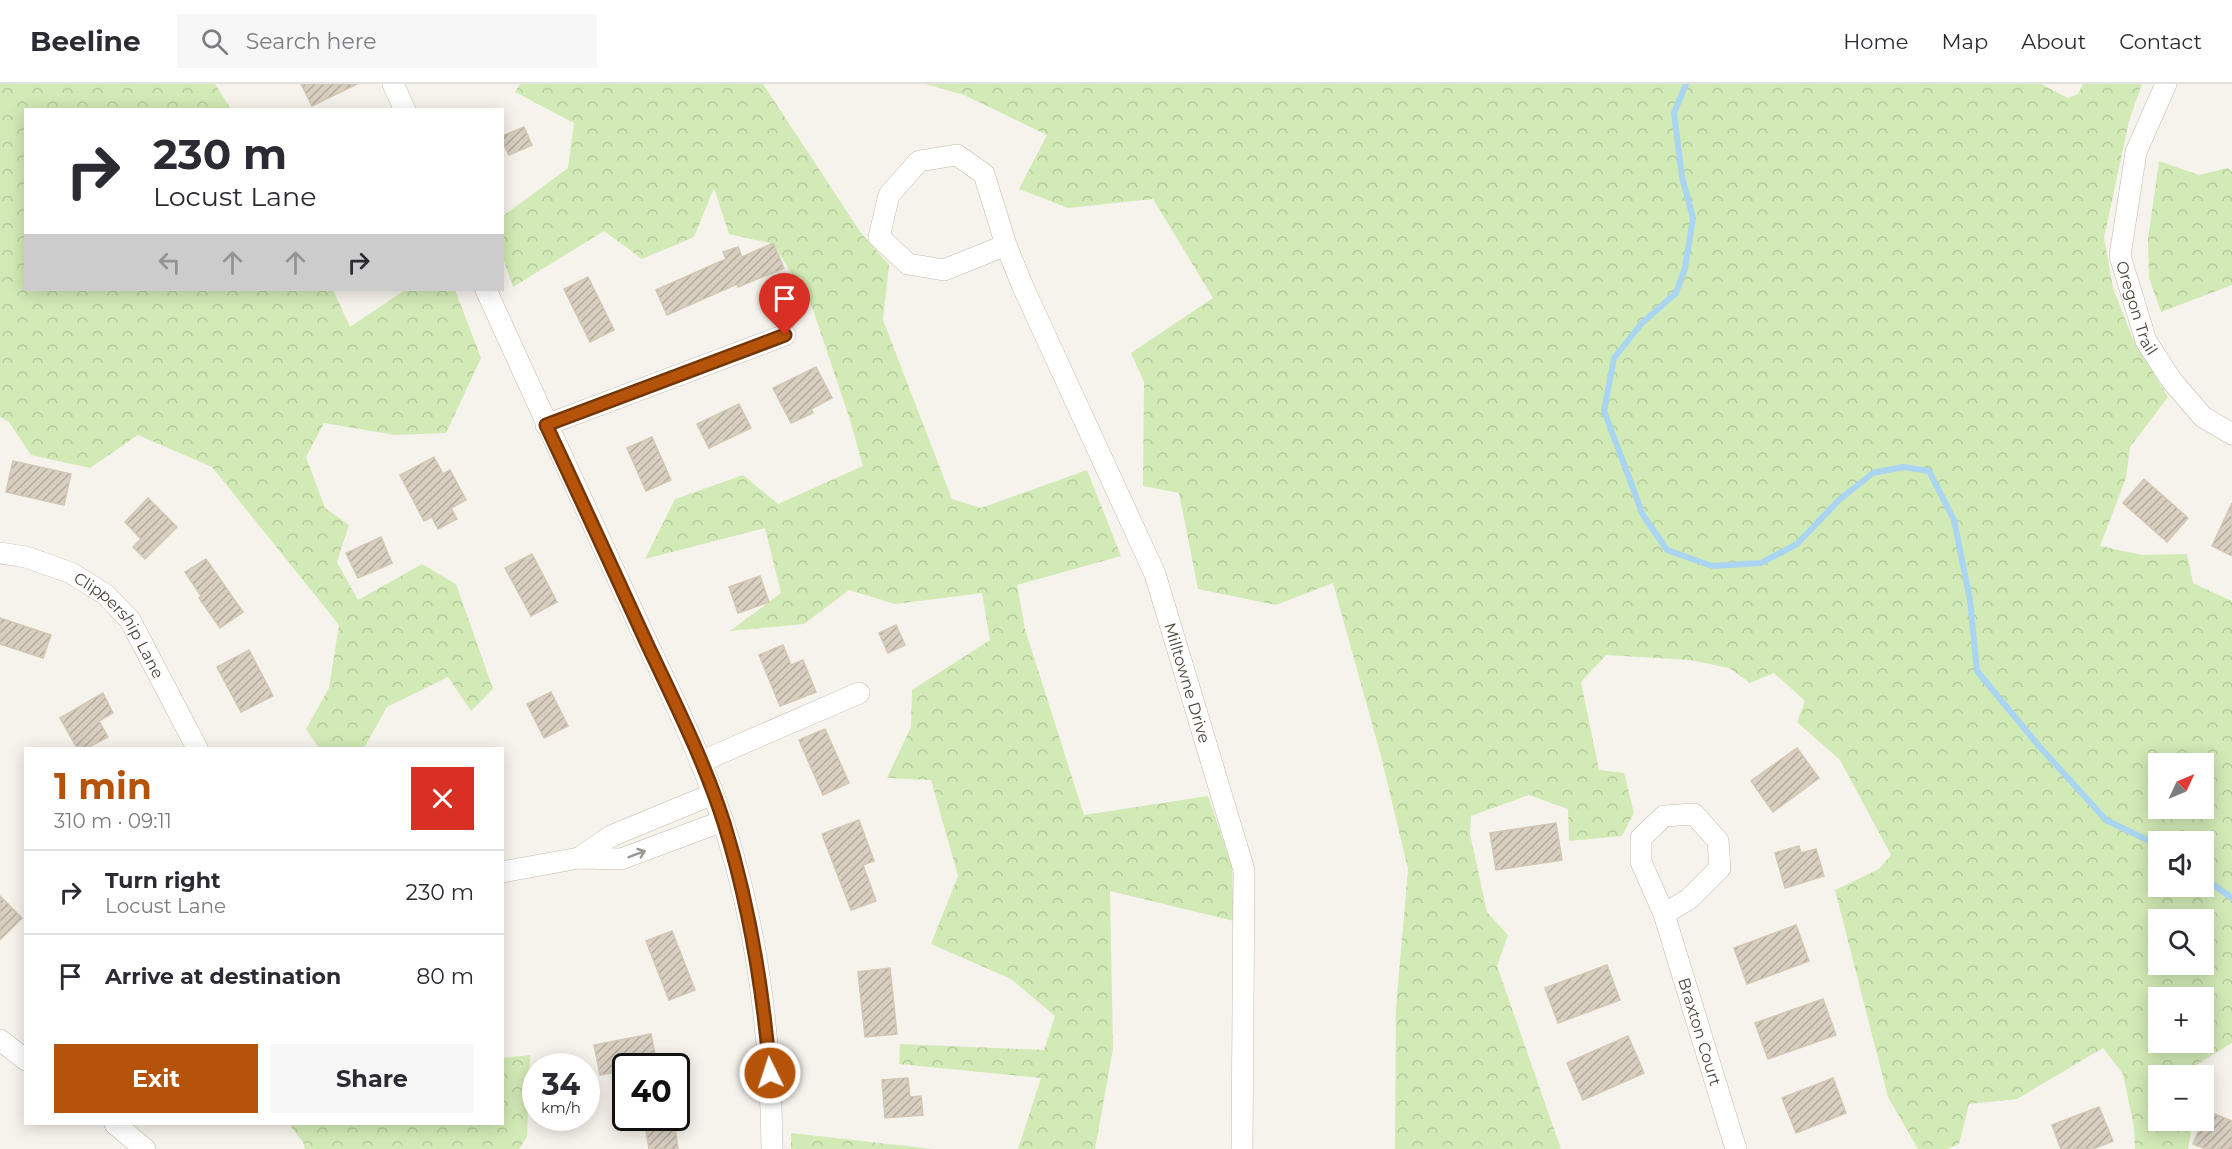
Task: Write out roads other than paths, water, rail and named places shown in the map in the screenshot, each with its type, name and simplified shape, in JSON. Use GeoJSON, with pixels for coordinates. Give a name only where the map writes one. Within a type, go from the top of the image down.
{"type":"FeatureCollection","features":[{"type":"Feature","properties":{"kind":"street"},"geometry":{"type":"LineString","coordinates":[[393,84],[404,108]]}},
{"type":"Feature","properties":{"kind":"street","name":"Oregon Trail"},"geometry":{"type":"LineString","coordinates":[[2166,84],[2136,152],[2120,256],[2146,340],[2172,381],[2203,417],[2232,434]]}},
{"type":"Feature","properties":{"kind":"street","name":"Milltowne Drive"},"geometry":{"type":"LineString","coordinates":[[1006,245],[944,270],[908,264],[879,237],[889,195],[919,161],[957,155],[984,174],[1006,245],[1023,287],[1155,574],[1244,870],[1242,1149]]}},
{"type":"Feature","properties":{"kind":"street"},"geometry":{"type":"LineString","coordinates":[[486,291],[685,726],[723,821],[736,864],[751,936],[767,1036],[772,1149]]}},
{"type":"Feature","properties":{"kind":"street"},"geometry":{"type":"LineString","coordinates":[[546,425],[785,335]]}},
{"type":"Feature","properties":{"kind":"street","name":"Clippership Lane"},"geometry":{"type":"LineString","coordinates":[[0,554],[26,557],[71,573],[105,594],[129,620],[195,747]]}},
{"type":"Feature","properties":{"kind":"street"},"geometry":{"type":"LineString","coordinates":[[700,762],[859,693]]}},
{"type":"Feature","properties":{"kind":"street"},"geometry":{"type":"LineString","coordinates":[[579,858],[611,836],[713,794]]}},
{"type":"Feature","properties":{"kind":"street","name":"Braxton Court"},"geometry":{"type":"LineString","coordinates":[[1664,914],[1689,899],[1720,868],[1718,841],[1694,814],[1664,816],[1641,837],[1641,862],[1664,914],[1736,1149]]}},
{"type":"Feature","properties":{"kind":"street"},"geometry":{"type":"LineString","coordinates":[[504,872],[579,858],[621,859],[723,821]]}},
{"type":"Feature","properties":{"kind":"street"},"geometry":{"type":"LineString","coordinates":[[0,1040],[24,1058]]}},
{"type":"Feature","properties":{"kind":"street"},"geometry":{"type":"LineString","coordinates":[[117,1125],[145,1149]]}},
{"type":"Feature","properties":{"kind":"waterway"},"geometry":{"type":"LineString","coordinates":[[1686,84],[1674,113],[1682,177],[1693,218],[1685,268],[1676,293],[1642,323],[1614,358],[1604,411],[1643,515],[1667,550],[1712,566],[1761,563],[1797,544],[1839,500],[1873,473],[1903,467],[1929,471],[1954,520],[1970,600],[1977,671],[2039,746],[2106,820],[2148,840]]}},
{"type":"Feature","properties":{"kind":"waterway"},"geometry":{"type":"LineString","coordinates":[[2214,885],[2232,898]]}}]}
